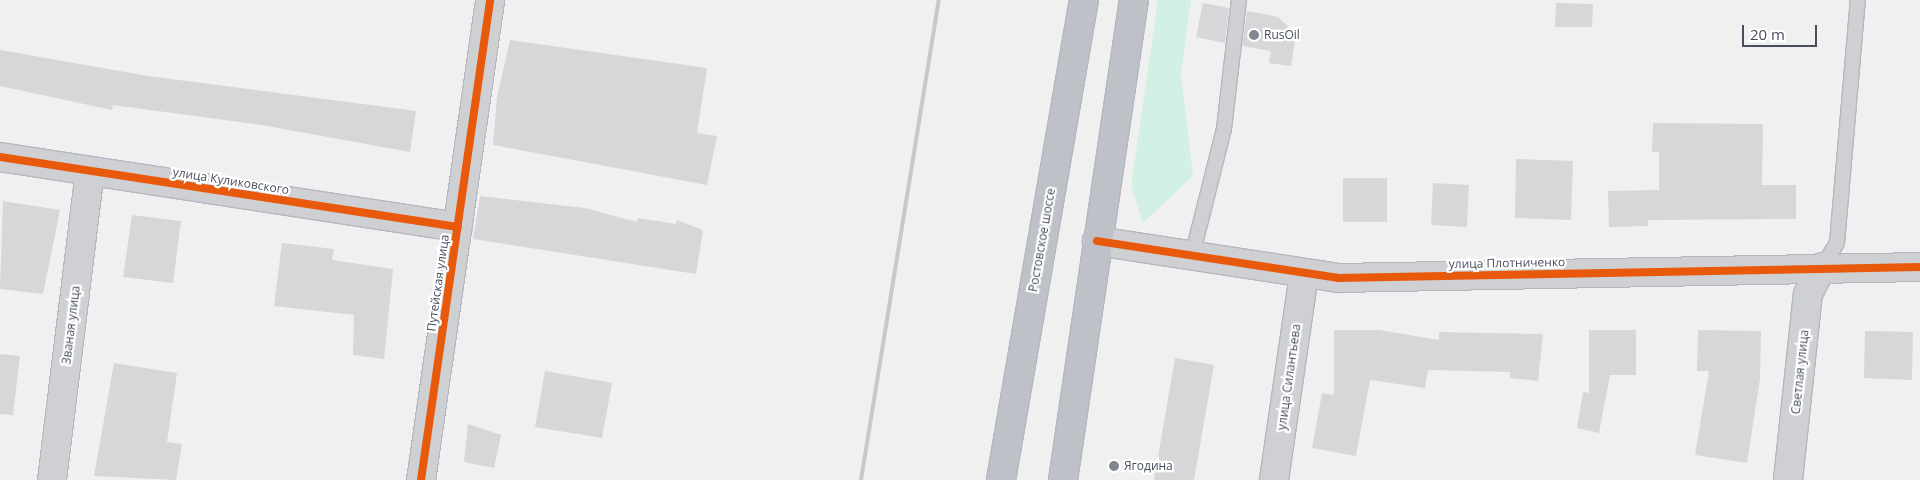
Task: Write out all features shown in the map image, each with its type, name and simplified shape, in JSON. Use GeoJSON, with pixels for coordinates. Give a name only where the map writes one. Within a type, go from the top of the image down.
{"type":"FeatureCollection","features":[{"type":"Feature","properties":{"kind":"highway","name":"Ростовское шоссе"},"geometry":{"type":"LineString","coordinates":[[1001,480],[1084,0]]}},
{"type":"Feature","properties":{"kind":"highway"},"geometry":{"type":"LineString","coordinates":[[1063,480],[1134,0]]}},
{"type":"Feature","properties":{"kind":"street","name":"Путейская улица"},"geometry":{"type":"LineString","coordinates":[[421,480],[490,0]]}},
{"type":"Feature","properties":{"kind":"street","name":"улица Куликовского"},"geometry":{"type":"LineString","coordinates":[[0,156],[458,227]]}},
{"type":"Feature","properties":{"kind":"street","name":"Званая улица"},"geometry":{"type":"LineString","coordinates":[[52,480],[90,170]]}},
{"type":"Feature","properties":{"kind":"street","name":"улица Плотниченко"},"geometry":{"type":"LineString","coordinates":[[1097,241],[1338,278],[1822,267],[1920,267]]}},
{"type":"Feature","properties":{"kind":"street","name":"Светлая улица"},"geometry":{"type":"LineString","coordinates":[[1788,480],[1808,294],[1822,267]]}},
{"type":"Feature","properties":{"kind":"street","name":"улица Силантьева"},"geometry":{"type":"LineString","coordinates":[[1274,480],[1304,274]]}},
{"type":"Feature","properties":{"kind":"lane"},"geometry":{"type":"LineString","coordinates":[[1192,256],[1224,129],[1239,0]]}},
{"type":"Feature","properties":{"kind":"lane"},"geometry":{"type":"LineString","coordinates":[[1822,267],[1837,243],[1858,0]]}},
{"type":"Feature","properties":{"kind":"green space"},"geometry":{"type":"Polygon","coordinates":[[[1158,0],[1191,0],[1181,75],[1193,176],[1143,223],[1131,186],[1158,0]]]}},
{"type":"Feature","properties":{"kind":"building"},"geometry":{"type":"Polygon","coordinates":[[[1203,3],[1229,8],[1225,43],[1196,37],[1203,3]]]}},
{"type":"Feature","properties":{"kind":"building"},"geometry":{"type":"Polygon","coordinates":[[[1556,3],[1593,4],[1592,27],[1555,27],[1556,3]]]}},
{"type":"Feature","properties":{"kind":"building"},"geometry":{"type":"Polygon","coordinates":[[[1247,11],[1278,17],[1296,34],[1291,66],[1269,63],[1271,51],[1242,46],[1247,11]]]}},
{"type":"Feature","properties":{"kind":"building"},"geometry":{"type":"Polygon","coordinates":[[[510,40],[707,68],[697,133],[717,136],[707,185],[493,145],[497,97],[510,40]]]}},
{"type":"Feature","properties":{"kind":"building"},"geometry":{"type":"Polygon","coordinates":[[[0,50],[148,76],[416,111],[410,152],[262,125],[113,105],[112,110],[0,86],[0,50]]]}},
{"type":"Feature","properties":{"kind":"building"},"geometry":{"type":"Polygon","coordinates":[[[1653,123],[1763,124],[1762,185],[1796,185],[1796,219],[1648,220],[1648,226],[1609,227],[1608,191],[1659,190],[1659,152],[1652,152],[1653,123]]]}},
{"type":"Feature","properties":{"kind":"building"},"geometry":{"type":"Polygon","coordinates":[[[1516,159],[1573,161],[1571,220],[1515,218],[1516,159]]]}},
{"type":"Feature","properties":{"kind":"building"},"geometry":{"type":"Polygon","coordinates":[[[1343,178],[1387,178],[1387,222],[1343,222],[1343,178]]]}},
{"type":"Feature","properties":{"kind":"building"},"geometry":{"type":"Polygon","coordinates":[[[1433,183],[1469,185],[1467,227],[1431,225],[1433,183]]]}},
{"type":"Feature","properties":{"kind":"building"},"geometry":{"type":"Polygon","coordinates":[[[480,196],[585,208],[637,222],[637,218],[676,224],[677,220],[703,230],[696,274],[473,239],[480,196]]]}},
{"type":"Feature","properties":{"kind":"building"},"geometry":{"type":"Polygon","coordinates":[[[3,201],[60,210],[43,294],[0,289],[3,201]]]}},
{"type":"Feature","properties":{"kind":"building"},"geometry":{"type":"Polygon","coordinates":[[[132,215],[181,221],[173,283],[123,277],[132,215]]]}},
{"type":"Feature","properties":{"kind":"building"},"geometry":{"type":"Polygon","coordinates":[[[282,243],[334,249],[332,260],[393,269],[384,359],[353,355],[354,315],[274,306],[282,243]]]}},
{"type":"Feature","properties":{"kind":"building"},"geometry":{"type":"Polygon","coordinates":[[[1334,330],[1379,330],[1439,340],[1439,332],[1543,334],[1538,381],[1510,378],[1510,372],[1428,370],[1425,388],[1370,380],[1356,456],[1312,448],[1322,393],[1334,395],[1334,330]]]}},
{"type":"Feature","properties":{"kind":"building"},"geometry":{"type":"Polygon","coordinates":[[[1589,330],[1636,330],[1636,375],[1610,375],[1599,433],[1577,428],[1583,392],[1589,393],[1589,330]]]}},
{"type":"Feature","properties":{"kind":"building"},"geometry":{"type":"Polygon","coordinates":[[[1698,330],[1761,331],[1760,379],[1747,463],[1695,455],[1709,371],[1697,371],[1698,330]]]}},
{"type":"Feature","properties":{"kind":"building"},"geometry":{"type":"Polygon","coordinates":[[[1865,331],[1913,332],[1912,380],[1864,378],[1865,331]]]}},
{"type":"Feature","properties":{"kind":"building"},"geometry":{"type":"Polygon","coordinates":[[[0,354],[20,356],[13,415],[0,414],[0,354]]]}},
{"type":"Feature","properties":{"kind":"building"},"geometry":{"type":"Polygon","coordinates":[[[1175,358],[1214,365],[1194,480],[1154,480],[1175,358]]]}},
{"type":"Feature","properties":{"kind":"building"},"geometry":{"type":"Polygon","coordinates":[[[114,363],[177,373],[167,442],[182,444],[176,480],[94,476],[114,363]]]}},
{"type":"Feature","properties":{"kind":"building"},"geometry":{"type":"Polygon","coordinates":[[[545,371],[612,383],[602,438],[535,427],[545,371]]]}},
{"type":"Feature","properties":{"kind":"building"},"geometry":{"type":"Polygon","coordinates":[[[468,424],[501,435],[494,468],[464,462],[468,424]]]}},
{"type":"Feature","properties":{"kind":"railway"},"geometry":{"type":"LineString","coordinates":[[861,480],[939,0]]}},
{"type":"Feature","properties":{"kind":"cycle path"},"geometry":{"type":"LineString","coordinates":[[421,480],[490,0]]}},
{"type":"Feature","properties":{"kind":"cycle path"},"geometry":{"type":"LineString","coordinates":[[0,157],[458,227]]}},
{"type":"Feature","properties":{"kind":"cycle path"},"geometry":{"type":"LineString","coordinates":[[1097,241],[1338,278],[1920,267]]}},
{"type":"Feature","properties":{"kind":"place","name":"RusOil"},"geometry":{"type":"Point","coordinates":[1254,35]}},
{"type":"Feature","properties":{"kind":"place","name":"Ягодина"},"geometry":{"type":"Point","coordinates":[1114,466]}}]}
